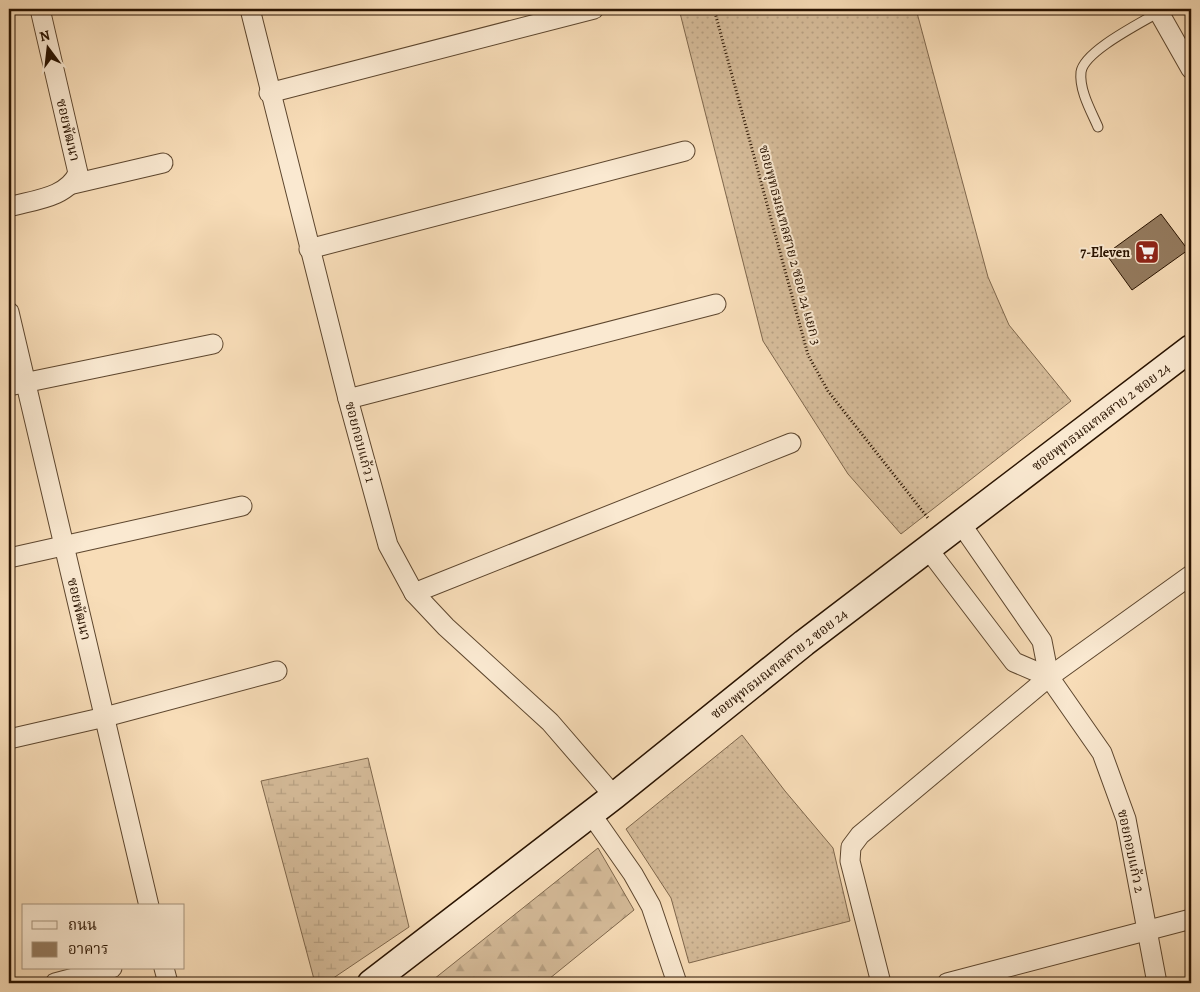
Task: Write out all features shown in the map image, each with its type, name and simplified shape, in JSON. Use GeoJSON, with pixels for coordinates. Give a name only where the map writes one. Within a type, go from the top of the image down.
{"type":"FeatureCollection","features":[{"type":"Feature","properties":{"kind":"street","name":"ซอยพัฒนา"},"geometry":{"type":"LineString","coordinates":[[40,9],[78,173],[73,184]]}},
{"type":"Feature","properties":{"kind":"street","name":"ซอยกอบแก้ว 1"},"geometry":{"type":"LineString","coordinates":[[250,9],[269,93],[309,249],[388,545],[414,593],[446,627],[550,722],[614,796]]}},
{"type":"Feature","properties":{"kind":"street"},"geometry":{"type":"LineString","coordinates":[[269,93],[594,9]]}},
{"type":"Feature","properties":{"kind":"street"},"geometry":{"type":"LineString","coordinates":[[1158,10],[1191,69]]}},
{"type":"Feature","properties":{"kind":"street"},"geometry":{"type":"LineString","coordinates":[[309,249],[685,151]]}},
{"type":"Feature","properties":{"kind":"street"},"geometry":{"type":"LineString","coordinates":[[9,207],[62,192],[73,184],[163,163]]}},
{"type":"Feature","properties":{"kind":"street"},"geometry":{"type":"LineString","coordinates":[[348,399],[716,304]]}},
{"type":"Feature","properties":{"kind":"street","name":"ซอยพัฒนา"},"geometry":{"type":"LineString","coordinates":[[9,312],[17,384],[64,545],[149,904]]}},
{"type":"Feature","properties":{"kind":"street"},"geometry":{"type":"LineString","coordinates":[[17,384],[213,344]]}},
{"type":"Feature","properties":{"kind":"street","name":"ซอยพุทธมณฑลสาย 2 ซอย 24"},"geometry":{"type":"LineString","coordinates":[[371,983],[614,796],[804,643],[1191,348]]}},
{"type":"Feature","properties":{"kind":"street"},"geometry":{"type":"LineString","coordinates":[[414,593],[792,443]]}},
{"type":"Feature","properties":{"kind":"street"},"geometry":{"type":"LineString","coordinates":[[9,558],[242,506]]}},
{"type":"Feature","properties":{"kind":"street"},"geometry":{"type":"LineString","coordinates":[[944,537],[1014,662],[1049,677]]}},
{"type":"Feature","properties":{"kind":"street","name":"ซอยกอบแก้ว 2"},"geometry":{"type":"LineString","coordinates":[[944,537],[1042,641],[1049,677],[1102,753],[1126,819],[1157,983]]}},
{"type":"Feature","properties":{"kind":"street"},"geometry":{"type":"LineString","coordinates":[[881,983],[850,861],[851,847],[860,834],[1049,677],[1189,582]]}},
{"type":"Feature","properties":{"kind":"street"},"geometry":{"type":"LineString","coordinates":[[9,739],[105,717],[277,671]]}},
{"type":"Feature","properties":{"kind":"street"},"geometry":{"type":"LineString","coordinates":[[591,814],[633,874],[651,906],[677,983]]}},
{"type":"Feature","properties":{"kind":"street"},"geometry":{"type":"LineString","coordinates":[[947,983],[1191,919]]}},
{"type":"Feature","properties":{"kind":"street"},"geometry":{"type":"LineString","coordinates":[[55,983],[104,970]]}},
{"type":"Feature","properties":{"kind":"street"},"geometry":{"type":"LineString","coordinates":[[165,970],[168,983]]}},
{"type":"Feature","properties":{"kind":"lane"},"geometry":{"type":"LineString","coordinates":[[1098,127],[1083,91],[1081,72],[1089,58],[1158,10]]}},
{"type":"Feature","properties":{"kind":"path","name":"ซอยพุทธมณฑลสาย 2 ซอย 24 แยก 3"},"geometry":{"type":"LineString","coordinates":[[714,9],[808,355],[828,391],[944,537]]}},
{"type":"Feature","properties":{"kind":"green space"},"geometry":{"type":"Polygon","coordinates":[[[679,9],[916,9],[988,277],[1009,325],[1071,401],[901,534],[848,474],[763,341],[679,9]]]}},
{"type":"Feature","properties":{"kind":"green space"},"geometry":{"type":"Polygon","coordinates":[[[742,735],[785,791],[833,848],[850,921],[689,963],[671,898],[626,829],[742,735]]]}},
{"type":"Feature","properties":{"kind":"green space"},"geometry":{"type":"Polygon","coordinates":[[[368,758],[409,927],[326,983],[315,983],[261,781],[368,758]]]}},
{"type":"Feature","properties":{"kind":"green space"},"geometry":{"type":"Polygon","coordinates":[[[598,848],[634,910],[544,983],[429,983],[598,848]]]}},
{"type":"Feature","properties":{"kind":"building","name":"7-Eleven"},"geometry":{"type":"Polygon","coordinates":[[[1161,214],[1188,250],[1132,290],[1106,254],[1161,214]]]}},
{"type":"Feature","properties":{"kind":"place","name":"7-Eleven"},"geometry":{"type":"Point","coordinates":[1147,252]}}]}
